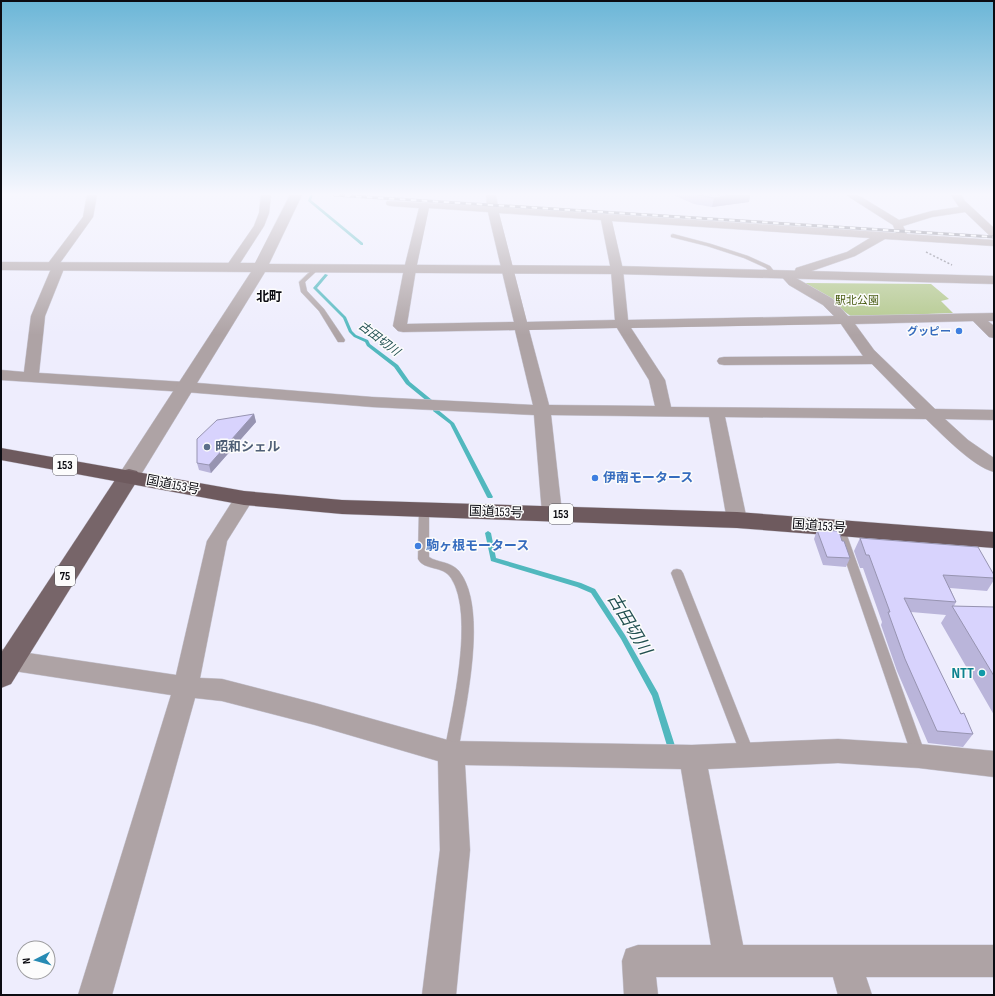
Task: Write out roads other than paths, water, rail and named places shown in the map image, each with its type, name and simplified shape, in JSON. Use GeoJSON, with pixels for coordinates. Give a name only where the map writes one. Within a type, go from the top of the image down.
{"type":"FeatureCollection","features":[{"type":"Feature","properties":{"kind":"highway","name":"国道153号"},"geometry":{"type":"LineString","coordinates":[[1,454],[244,498],[342,507],[737,520],[994,540]]}},
{"type":"Feature","properties":{"kind":"main road","name":"75"},"geometry":{"type":"LineString","coordinates":[[4,665],[129,476]]}},
{"type":"Feature","properties":{"kind":"street"},"geometry":{"type":"LineString","coordinates":[[31,377],[38,316],[55,266],[72,241]]}},
{"type":"Feature","properties":{"kind":"street"},"geometry":{"type":"LineString","coordinates":[[231,268],[249,241]]}},
{"type":"Feature","properties":{"kind":"street"},"geometry":{"type":"LineString","coordinates":[[129,476],[260,268],[274,241]]}},
{"type":"Feature","properties":{"kind":"street"},"geometry":{"type":"LineString","coordinates":[[416,241],[400,326],[403,328],[994,317]]}},
{"type":"Feature","properties":{"kind":"street"},"geometry":{"type":"LineString","coordinates":[[501,241],[542,410],[552,514]]}},
{"type":"Feature","properties":{"kind":"street"},"geometry":{"type":"LineString","coordinates":[[611,241],[616,270],[622,325],[657,380],[664,411]]}},
{"type":"Feature","properties":{"kind":"street"},"geometry":{"type":"LineString","coordinates":[[786,275],[832,261],[880,241]]}},
{"type":"Feature","properties":{"kind":"street"},"geometry":{"type":"LineString","coordinates":[[972,241],[994,243]]}},
{"type":"Feature","properties":{"kind":"street"},"geometry":{"type":"LineString","coordinates":[[1,266],[616,270],[988,280]]}},
{"type":"Feature","properties":{"kind":"street"},"geometry":{"type":"LineString","coordinates":[[786,275],[793,282],[828,302],[845,320],[876,360],[930,414],[962,444],[994,466]]}},
{"type":"Feature","properties":{"kind":"street"},"geometry":{"type":"LineString","coordinates":[[976,318],[994,334]]}},
{"type":"Feature","properties":{"kind":"street"},"geometry":{"type":"LineString","coordinates":[[724,361],[876,360]]}},
{"type":"Feature","properties":{"kind":"street"},"geometry":{"type":"LineString","coordinates":[[1,375],[185,387],[372,402],[542,410],[994,415]]}},
{"type":"Feature","properties":{"kind":"street"},"geometry":{"type":"LineString","coordinates":[[716,412],[737,520]]}},
{"type":"Feature","properties":{"kind":"street"},"geometry":{"type":"LineString","coordinates":[[94,995],[186,687],[217,541],[244,498]]}},
{"type":"Feature","properties":{"kind":"street"},"geometry":{"type":"LineString","coordinates":[[4,665],[222,690],[293,708],[451,753],[692,757],[838,751],[919,756],[994,764]]}},
{"type":"Feature","properties":{"kind":"street"},"geometry":{"type":"LineString","coordinates":[[439,995],[455,850],[451,753]]}},
{"type":"Feature","properties":{"kind":"street"},"geometry":{"type":"LineString","coordinates":[[692,757],[730,962]]}},
{"type":"Feature","properties":{"kind":"street"},"geometry":{"type":"LineString","coordinates":[[844,960],[855,995]]}},
{"type":"Feature","properties":{"kind":"street"},"geometry":{"type":"LineString","coordinates":[[641,995],[638,961],[994,961]]}},
{"type":"Feature","properties":{"kind":"lane"},"geometry":{"type":"LineString","coordinates":[[695,241],[746,257],[786,275]]}},
{"type":"Feature","properties":{"kind":"lane"},"geometry":{"type":"LineString","coordinates":[[317,268],[302,282],[304,292],[322,310],[340,340]]}},
{"type":"Feature","properties":{"kind":"lane"},"geometry":{"type":"LineString","coordinates":[[424,510],[423,558],[427,562],[444,564],[455,574],[467,608],[468,630],[466,650],[451,753]]}},
{"type":"Feature","properties":{"kind":"lane"},"geometry":{"type":"LineString","coordinates":[[838,527],[919,756]]}},
{"type":"Feature","properties":{"kind":"lane"},"geometry":{"type":"LineString","coordinates":[[677,573],[748,755]]}},
{"type":"Feature","properties":{"kind":"waterway","name":"古田切川"},"geometry":{"type":"LineString","coordinates":[[326,275],[315,288],[345,318],[350,331],[355,336],[367,341],[368,345],[396,366],[408,383],[430,401]]}},
{"type":"Feature","properties":{"kind":"waterway","name":"古田切川"},"geometry":{"type":"LineString","coordinates":[[435,410],[452,423],[490,497]]}},
{"type":"Feature","properties":{"kind":"waterway","name":"古田切川"},"geometry":{"type":"LineString","coordinates":[[488,533],[493,559],[579,585],[593,591],[623,637],[655,695],[672,749]]}},
{"type":"Feature","properties":{"kind":"place","name":"グッピー"},"geometry":{"type":"Point","coordinates":[959,331]}},
{"type":"Feature","properties":{"kind":"place","name":"昭和シェル"},"geometry":{"type":"Point","coordinates":[207,447]}},
{"type":"Feature","properties":{"kind":"place","name":"伊南モータース"},"geometry":{"type":"Point","coordinates":[595,478]}},
{"type":"Feature","properties":{"kind":"place","name":"駒ヶ根モータース"},"geometry":{"type":"Point","coordinates":[418,546]}},
{"type":"Feature","properties":{"kind":"place","name":"NTT"},"geometry":{"type":"Point","coordinates":[982,673]}},
{"type":"Feature","properties":{"kind":"district","name":"北町"},"geometry":{"type":"Point","coordinates":[269,297]}},
{"type":"Feature","properties":{"kind":"park label","name":"駅北公園"},"geometry":{"type":"Point","coordinates":[857,300]}}]}
